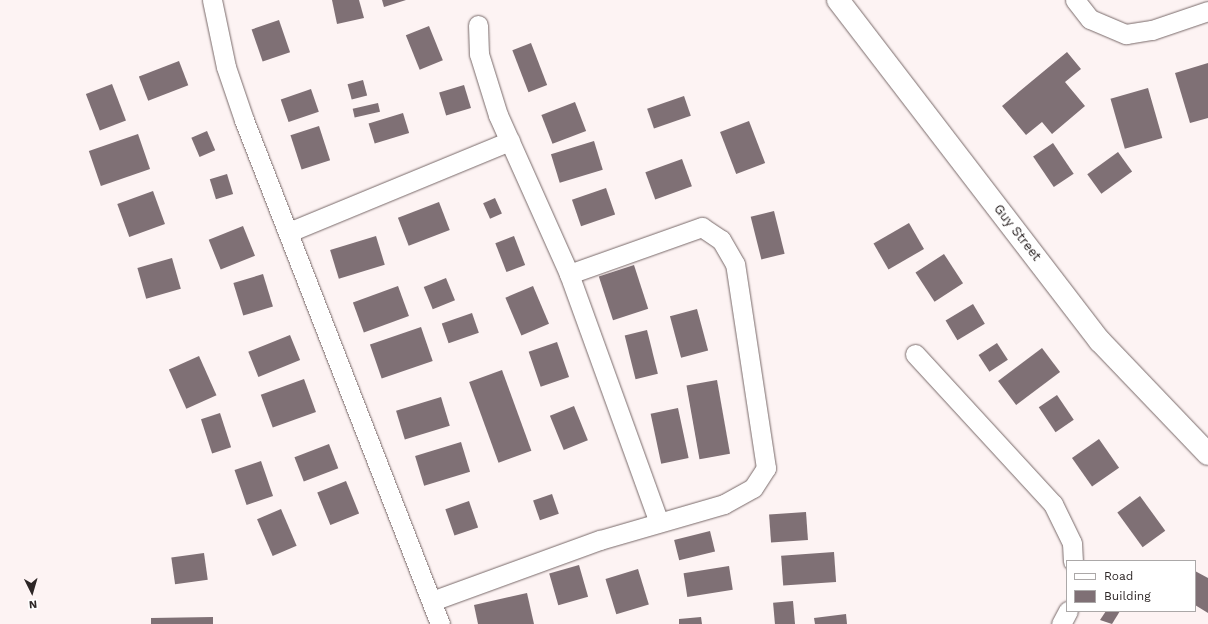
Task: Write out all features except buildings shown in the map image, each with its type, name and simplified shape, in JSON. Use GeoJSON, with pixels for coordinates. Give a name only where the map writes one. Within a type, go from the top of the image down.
{"type":"FeatureCollection","features":[{"type":"Feature","properties":{"kind":"street"},"geometry":{"type":"LineString","coordinates":[[212,0],[226,67],[244,120],[289,232],[440,624]]}},
{"type":"Feature","properties":{"kind":"street","name":"Guy Street"},"geometry":{"type":"LineString","coordinates":[[838,0],[1100,341],[1208,454]]}},
{"type":"Feature","properties":{"kind":"street"},"geometry":{"type":"LineString","coordinates":[[1075,0],[1090,19],[1126,34],[1152,30],[1208,11]]}},
{"type":"Feature","properties":{"kind":"street"},"geometry":{"type":"LineString","coordinates":[[478,25],[479,54],[510,141],[569,274],[659,522]]}},
{"type":"Feature","properties":{"kind":"street"},"geometry":{"type":"LineString","coordinates":[[289,232],[510,141]]}},
{"type":"Feature","properties":{"kind":"street"},"geometry":{"type":"LineString","coordinates":[[432,601],[659,522],[724,504],[753,488],[766,468],[735,264],[721,240],[702,227],[569,274]]}},
{"type":"Feature","properties":{"kind":"street"},"geometry":{"type":"LineString","coordinates":[[915,354],[1053,504],[1072,543],[1074,560]]}},
{"type":"Feature","properties":{"kind":"street"},"geometry":{"type":"LineString","coordinates":[[1061,624],[1067,612]]}}]}
